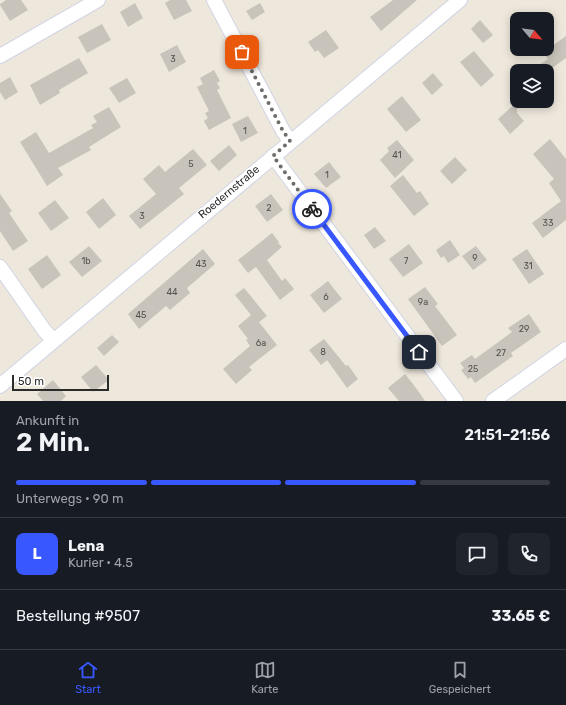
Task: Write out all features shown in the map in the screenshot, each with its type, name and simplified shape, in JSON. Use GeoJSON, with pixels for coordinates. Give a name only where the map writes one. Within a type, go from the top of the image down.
{"type":"FeatureCollection","features":[{"type":"Feature","properties":{"kind":"street"},"geometry":{"type":"LineString","coordinates":[[0,56],[98,0]]}},
{"type":"Feature","properties":{"kind":"street"},"geometry":{"type":"LineString","coordinates":[[214,0],[283,131],[290,141]]}},
{"type":"Feature","properties":{"kind":"street","name":"Roedernstraße"},"geometry":{"type":"LineString","coordinates":[[0,386],[273,156],[445,4],[460,0]]}},
{"type":"Feature","properties":{"kind":"street"},"geometry":{"type":"LineString","coordinates":[[273,156],[456,401]]}},
{"type":"Feature","properties":{"kind":"street"},"geometry":{"type":"LineString","coordinates":[[0,266],[44,330],[53,340]]}},
{"type":"Feature","properties":{"kind":"street"},"geometry":{"type":"LineString","coordinates":[[493,401],[566,349]]}},
{"type":"Feature","properties":{"kind":"building"},"geometry":{"type":"Polygon","coordinates":[[[6,0],[21,0],[28,10],[10,21],[0,5],[6,0]]]}},
{"type":"Feature","properties":{"kind":"building"},"geometry":{"type":"Polygon","coordinates":[[[170,0],[186,0],[192,11],[174,20],[165,3],[170,0]]]}},
{"type":"Feature","properties":{"kind":"building"},"geometry":{"type":"Polygon","coordinates":[[[393,0],[417,0],[381,31],[370,17],[393,0]]]}},
{"type":"Feature","properties":{"kind":"building"},"geometry":{"type":"Polygon","coordinates":[[[135,3],[143,18],[128,27],[120,12],[135,3]]]}},
{"type":"Feature","properties":{"kind":"building"},"geometry":{"type":"Polygon","coordinates":[[[260,3],[265,12],[252,20],[246,11],[260,3]]]}},
{"type":"Feature","properties":{"kind":"building"},"geometry":{"type":"Polygon","coordinates":[[[480,20],[493,35],[483,43],[471,29],[480,20]]]}},
{"type":"Feature","properties":{"kind":"building"},"geometry":{"type":"Polygon","coordinates":[[[102,24],[111,40],[87,53],[78,37],[102,24]]]}},
{"type":"Feature","properties":{"kind":"building"},"geometry":{"type":"Polygon","coordinates":[[[326,30],[339,48],[324,58],[318,50],[315,52],[308,42],[326,30]]]}},
{"type":"Feature","properties":{"kind":"building"},"geometry":{"type":"Polygon","coordinates":[[[566,36],[566,58],[554,67],[554,64],[540,64],[548,59],[546,56],[554,56],[554,45],[566,36]]]}},
{"type":"Feature","properties":{"kind":"building"},"geometry":{"type":"Polygon","coordinates":[[[177,45],[186,62],[169,72],[160,54],[177,45]]]}},
{"type":"Feature","properties":{"kind":"building"},"geometry":{"type":"Polygon","coordinates":[[[474,51],[494,75],[481,87],[460,62],[474,51]]]}},
{"type":"Feature","properties":{"kind":"building"},"geometry":{"type":"Polygon","coordinates":[[[79,58],[88,73],[59,90],[60,93],[40,105],[30,85],[79,58]]]}},
{"type":"Feature","properties":{"kind":"building"},"geometry":{"type":"Polygon","coordinates":[[[214,70],[220,81],[217,83],[220,88],[217,90],[231,118],[209,130],[204,121],[208,118],[205,113],[209,111],[197,87],[203,84],[200,78],[214,70]]]}},
{"type":"Feature","properties":{"kind":"building"},"geometry":{"type":"Polygon","coordinates":[[[433,73],[443,85],[432,95],[422,83],[433,73]]]}},
{"type":"Feature","properties":{"kind":"building"},"geometry":{"type":"Polygon","coordinates":[[[10,77],[18,92],[5,100],[0,92],[0,83],[10,77]]]}},
{"type":"Feature","properties":{"kind":"building"},"geometry":{"type":"Polygon","coordinates":[[[127,78],[136,93],[119,103],[109,88],[127,78]]]}},
{"type":"Feature","properties":{"kind":"building"},"geometry":{"type":"Polygon","coordinates":[[[402,96],[421,120],[406,132],[387,109],[402,96]]]}},
{"type":"Feature","properties":{"kind":"building"},"geometry":{"type":"Polygon","coordinates":[[[109,107],[121,127],[89,147],[91,150],[58,168],[63,175],[47,186],[20,142],[36,132],[49,153],[93,128],[91,125],[97,122],[93,116],[109,107]]]}},
{"type":"Feature","properties":{"kind":"building"},"geometry":{"type":"Polygon","coordinates":[[[510,108],[517,108],[517,113],[524,121],[510,134],[498,119],[510,108]]]}},
{"type":"Feature","properties":{"kind":"building"},"geometry":{"type":"Polygon","coordinates":[[[248,116],[258,133],[241,142],[232,124],[248,116]]]}},
{"type":"Feature","properties":{"kind":"building"},"geometry":{"type":"Polygon","coordinates":[[[550,139],[566,159],[566,220],[543,238],[532,223],[561,201],[549,183],[554,179],[533,154],[550,139]]]}},
{"type":"Feature","properties":{"kind":"building"},"geometry":{"type":"Polygon","coordinates":[[[397,140],[414,160],[395,178],[380,160],[389,151],[387,148],[397,140]]]}},
{"type":"Feature","properties":{"kind":"building"},"geometry":{"type":"Polygon","coordinates":[[[229,145],[237,155],[219,171],[210,161],[229,145]]]}},
{"type":"Feature","properties":{"kind":"building"},"geometry":{"type":"Polygon","coordinates":[[[193,149],[207,165],[179,188],[184,194],[140,229],[129,216],[156,194],[143,179],[159,165],[165,172],[193,149]]]}},
{"type":"Feature","properties":{"kind":"building"},"geometry":{"type":"Polygon","coordinates":[[[455,157],[467,170],[452,184],[440,171],[455,157]]]}},
{"type":"Feature","properties":{"kind":"building"},"geometry":{"type":"Polygon","coordinates":[[[329,162],[341,177],[326,188],[314,174],[329,162]]]}},
{"type":"Feature","properties":{"kind":"building"},"geometry":{"type":"Polygon","coordinates":[[[403,175],[417,193],[420,191],[429,204],[414,216],[390,186],[403,175]]]}},
{"type":"Feature","properties":{"kind":"building"},"geometry":{"type":"Polygon","coordinates":[[[0,194],[12,211],[9,213],[28,241],[13,251],[0,231],[0,194]]]}},
{"type":"Feature","properties":{"kind":"building"},"geometry":{"type":"Polygon","coordinates":[[[271,194],[283,210],[267,222],[255,206],[271,194]]]}},
{"type":"Feature","properties":{"kind":"building"},"geometry":{"type":"Polygon","coordinates":[[[103,198],[116,215],[99,229],[86,212],[103,198]]]}},
{"type":"Feature","properties":{"kind":"building"},"geometry":{"type":"Polygon","coordinates":[[[55,200],[69,218],[51,231],[38,213],[55,200]]]}},
{"type":"Feature","properties":{"kind":"building"},"geometry":{"type":"Polygon","coordinates":[[[375,227],[386,241],[374,249],[364,235],[375,227]]]}},
{"type":"Feature","properties":{"kind":"building"},"geometry":{"type":"Polygon","coordinates":[[[272,233],[282,247],[267,260],[282,281],[285,278],[294,289],[280,300],[256,267],[248,273],[238,260],[272,233]]]}},
{"type":"Feature","properties":{"kind":"building"},"geometry":{"type":"Polygon","coordinates":[[[450,240],[460,255],[448,263],[444,256],[441,258],[436,250],[450,240]]]}},
{"type":"Feature","properties":{"kind":"building"},"geometry":{"type":"Polygon","coordinates":[[[409,244],[423,263],[403,277],[389,259],[409,244]]]}},
{"type":"Feature","properties":{"kind":"building"},"geometry":{"type":"Polygon","coordinates":[[[89,246],[102,261],[82,277],[69,262],[89,246]]]}},
{"type":"Feature","properties":{"kind":"building"},"geometry":{"type":"Polygon","coordinates":[[[476,246],[487,260],[473,270],[462,256],[476,246]]]}},
{"type":"Feature","properties":{"kind":"building"},"geometry":{"type":"Polygon","coordinates":[[[203,249],[215,264],[187,288],[190,293],[170,310],[166,306],[139,329],[128,314],[203,249]]]}},
{"type":"Feature","properties":{"kind":"building"},"geometry":{"type":"Polygon","coordinates":[[[527,249],[544,274],[529,284],[512,259],[527,249]]]}},
{"type":"Feature","properties":{"kind":"building"},"geometry":{"type":"Polygon","coordinates":[[[47,255],[61,275],[42,289],[28,269],[47,255]]]}},
{"type":"Feature","properties":{"kind":"building"},"geometry":{"type":"Polygon","coordinates":[[[328,281],[342,299],[324,313],[310,295],[328,281]]]}},
{"type":"Feature","properties":{"kind":"building"},"geometry":{"type":"Polygon","coordinates":[[[425,287],[438,304],[435,306],[457,335],[442,346],[408,299],[425,287]]]}},
{"type":"Feature","properties":{"kind":"building"},"geometry":{"type":"Polygon","coordinates":[[[244,288],[267,316],[259,322],[277,345],[249,367],[252,370],[236,384],[223,369],[250,346],[246,340],[248,339],[238,326],[251,315],[235,295],[244,288]]]}},
{"type":"Feature","properties":{"kind":"building"},"geometry":{"type":"Polygon","coordinates":[[[529,314],[541,332],[511,353],[513,356],[475,383],[471,377],[468,379],[461,370],[464,368],[460,363],[472,355],[475,359],[512,332],[508,328],[529,314]]]}},
{"type":"Feature","properties":{"kind":"building"},"geometry":{"type":"Polygon","coordinates":[[[112,335],[119,342],[104,356],[97,348],[112,335]]]}},
{"type":"Feature","properties":{"kind":"building"},"geometry":{"type":"Polygon","coordinates":[[[324,339],[346,366],[348,365],[358,379],[347,388],[327,360],[321,365],[309,350],[324,339]]]}},
{"type":"Feature","properties":{"kind":"building"},"geometry":{"type":"Polygon","coordinates":[[[96,365],[109,380],[93,392],[81,377],[96,365]]]}},
{"type":"Feature","properties":{"kind":"building"},"geometry":{"type":"Polygon","coordinates":[[[405,374],[425,401],[399,401],[388,388],[405,374]]]}},
{"type":"Feature","properties":{"kind":"building"},"geometry":{"type":"Polygon","coordinates":[[[53,380],[66,396],[61,401],[43,401],[37,394],[53,380]]]}},
{"type":"Feature","properties":{"kind":"way so far"},"geometry":{"type":"LineString","coordinates":[[242,52],[283,131],[290,141],[273,156],[312,209]]}},
{"type":"Feature","properties":{"kind":"route"},"geometry":{"type":"LineString","coordinates":[[312,209],[419,352]]}}]}
